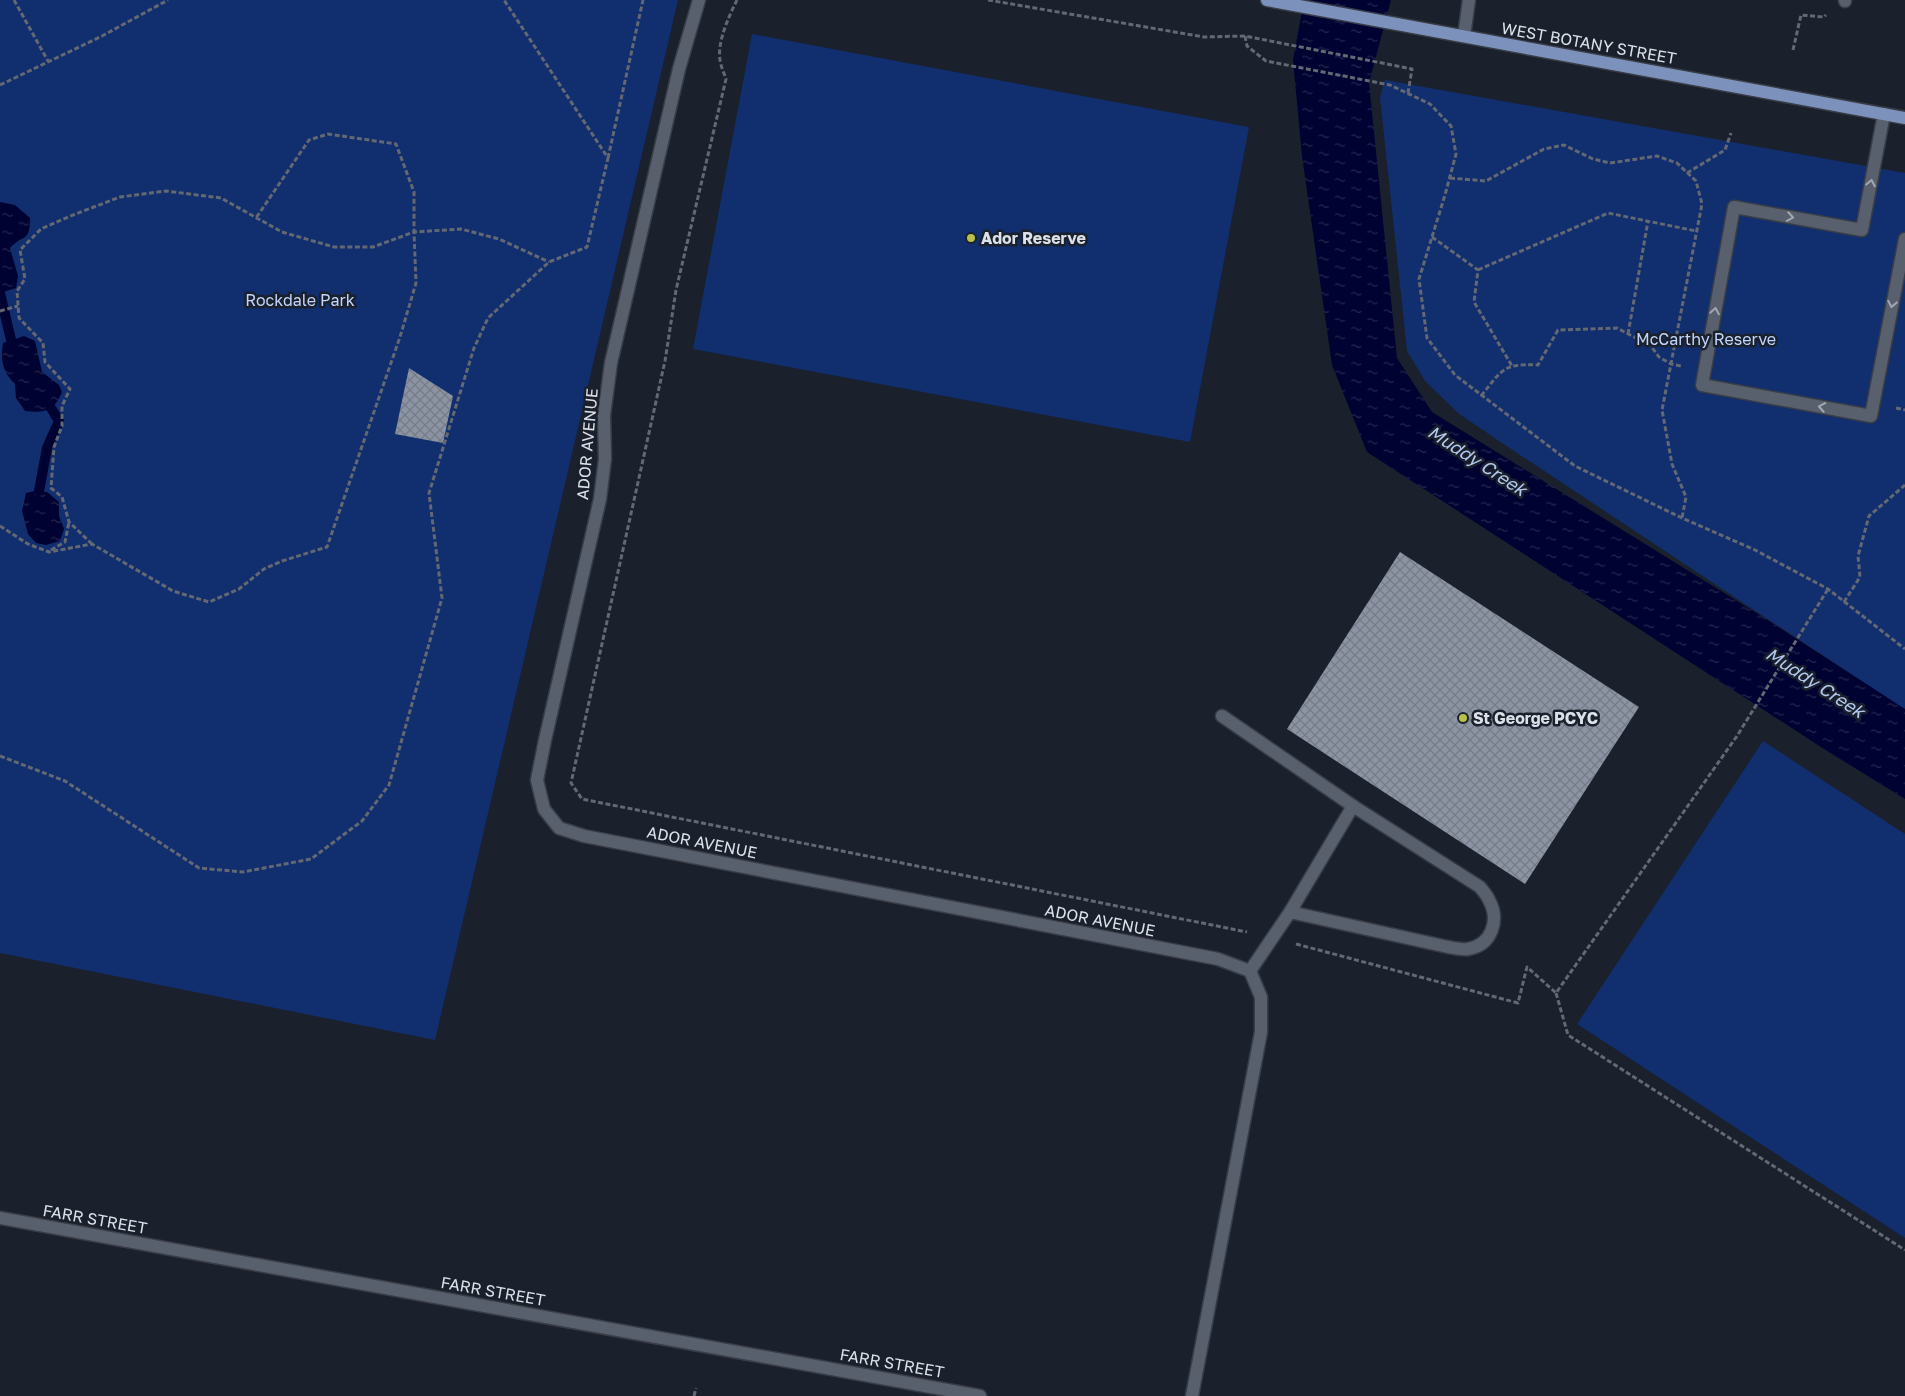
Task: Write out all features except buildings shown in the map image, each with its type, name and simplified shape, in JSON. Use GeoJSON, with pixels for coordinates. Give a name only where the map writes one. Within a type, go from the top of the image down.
{"type":"FeatureCollection","features":[{"type":"Feature","properties":{"kind":"main road","name":"WEST BOTANY STREET"},"geometry":{"type":"LineString","coordinates":[[1268,0],[1905,118]]}},
{"type":"Feature","properties":{"kind":"street","name":"ADOR AVENUE"},"geometry":{"type":"LineString","coordinates":[[699,0],[679,69],[612,363],[604,415],[605,459],[600,499],[544,740],[537,780],[544,809],[558,828],[584,836],[1218,959],[1250,971]]}},
{"type":"Feature","properties":{"kind":"street"},"geometry":{"type":"LineString","coordinates":[[1464,36],[1469,0]]}},
{"type":"Feature","properties":{"kind":"street"},"geometry":{"type":"LineString","coordinates":[[1884,114],[1862,230],[1734,207],[1702,385],[1871,416],[1905,240]]}},
{"type":"Feature","properties":{"kind":"street"},"geometry":{"type":"LineString","coordinates":[[1222,716],[1353,806],[1480,887],[1490,900],[1494,916],[1492,934],[1480,945],[1467,949],[1448,947],[1290,912]]}},
{"type":"Feature","properties":{"kind":"street"},"geometry":{"type":"LineString","coordinates":[[1192,1396],[1261,1032],[1261,997],[1250,971],[1290,912],[1353,806]]}},
{"type":"Feature","properties":{"kind":"street","name":"FARR STREET"},"geometry":{"type":"LineString","coordinates":[[0,1218],[980,1396]]}},
{"type":"Feature","properties":{"kind":"path"},"geometry":{"type":"LineString","coordinates":[[14,0],[48,61]]}},
{"type":"Feature","properties":{"kind":"path"},"geometry":{"type":"LineString","coordinates":[[0,85],[102,36],[168,0]]}},
{"type":"Feature","properties":{"kind":"path"},"geometry":{"type":"LineString","coordinates":[[504,0],[608,158]]}},
{"type":"Feature","properties":{"kind":"path"},"geometry":{"type":"LineString","coordinates":[[0,756],[65,781],[199,868],[243,872],[312,859],[362,822],[389,785],[442,598],[429,493],[474,348],[488,318],[550,262],[587,247],[643,0]]}},
{"type":"Feature","properties":{"kind":"path","name":"ADOR AVENUE"},"geometry":{"type":"LineString","coordinates":[[737,0],[728,18],[722,37],[720,59],[726,79],[676,290],[661,380],[571,783],[582,800],[1247,932],[1518,1002],[1527,967],[1556,993]]}},
{"type":"Feature","properties":{"kind":"path"},"geometry":{"type":"LineString","coordinates":[[988,0],[1204,37],[1245,36],[1412,69],[1408,93]]}},
{"type":"Feature","properties":{"kind":"path"},"geometry":{"type":"LineString","coordinates":[[1792,50],[1801,15],[1824,17],[1845,0]]}},
{"type":"Feature","properties":{"kind":"path"},"geometry":{"type":"LineString","coordinates":[[1245,36],[1247,46],[1266,61],[1390,85],[1430,104],[1451,126],[1456,154],[1419,279],[1427,338],[1455,375],[1575,466],[1682,518],[1755,550],[1828,589],[1905,649]]}},
{"type":"Feature","properties":{"kind":"path"},"geometry":{"type":"LineString","coordinates":[[1687,173],[1725,150],[1731,133]]}},
{"type":"Feature","properties":{"kind":"path"},"geometry":{"type":"LineString","coordinates":[[69,522],[92,544],[173,591],[208,602],[239,590],[264,569],[282,561],[327,548],[400,337],[416,283],[414,192],[396,144],[328,134],[308,140],[256,218]]}},
{"type":"Feature","properties":{"kind":"path"},"geometry":{"type":"LineString","coordinates":[[1450,178],[1486,181],[1544,149],[1564,145],[1593,159],[1610,163],[1657,156],[1677,163],[1696,181],[1702,204],[1662,410],[1672,464],[1686,498],[1682,518]]}},
{"type":"Feature","properties":{"kind":"path"},"geometry":{"type":"LineString","coordinates":[[48,552],[65,542],[69,522],[62,497],[51,488],[54,447],[62,426],[62,406],[70,389],[45,362],[43,343],[19,318],[17,291],[24,279],[20,250],[42,229],[73,214],[120,197],[166,191],[221,198],[282,232],[334,247],[373,247],[414,232],[461,229],[499,239],[550,262]]}},
{"type":"Feature","properties":{"kind":"path"},"geometry":{"type":"LineString","coordinates":[[1478,270],[1608,213],[1696,231]]}},
{"type":"Feature","properties":{"kind":"path"},"geometry":{"type":"LineString","coordinates":[[1628,334],[1648,221]]}},
{"type":"Feature","properties":{"kind":"path"},"geometry":{"type":"LineString","coordinates":[[1432,237],[1478,270]]}},
{"type":"Feature","properties":{"kind":"path"},"geometry":{"type":"LineString","coordinates":[[1478,270],[1474,302],[1512,366]]}},
{"type":"Feature","properties":{"kind":"path"},"geometry":{"type":"LineString","coordinates":[[0,311],[18,306]]}},
{"type":"Feature","properties":{"kind":"path"},"geometry":{"type":"LineString","coordinates":[[1481,396],[1503,369],[1519,364],[1538,365],[1558,330],[1617,328],[1651,346],[1659,357],[1671,364]]}},
{"type":"Feature","properties":{"kind":"path"},"geometry":{"type":"LineString","coordinates":[[1844,602],[1860,577],[1858,556],[1869,516],[1905,485]]}},
{"type":"Feature","properties":{"kind":"path"},"geometry":{"type":"LineString","coordinates":[[0,526],[28,544],[48,552],[92,544]]}},
{"type":"Feature","properties":{"kind":"path"},"geometry":{"type":"LineString","coordinates":[[1828,589],[1738,736],[1556,993],[1568,1034],[1905,1250]]}},
{"type":"Feature","properties":{"kind":"path"},"geometry":{"type":"LineString","coordinates":[[694,1396],[696,1388]]}},
{"type":"Feature","properties":{"kind":"green space","name":"Rockdale Park"},"geometry":{"type":"Polygon","coordinates":[[[0,0],[678,0],[435,1040],[0,953],[0,0]]]}},
{"type":"Feature","properties":{"kind":"green space","name":"Ador Reserve"},"geometry":{"type":"Polygon","coordinates":[[[752,34],[1249,127],[1190,442],[693,349],[752,34]]]}},
{"type":"Feature","properties":{"kind":"green space","name":"McCarthy Reserve"},"geometry":{"type":"Polygon","coordinates":[[[1385,80],[1905,173],[1905,710],[1458,413],[1425,381],[1407,351],[1380,97],[1385,80]]]}},
{"type":"Feature","properties":{"kind":"green space"},"geometry":{"type":"Polygon","coordinates":[[[1763,741],[1905,834],[1905,1238],[1577,1024],[1763,741]]]}},
{"type":"Feature","properties":{"kind":"water","name":"Muddy Creek"},"geometry":{"type":"Polygon","coordinates":[[[1304,0],[1391,0],[1369,83],[1397,358],[1432,412],[1763,617],[1905,709],[1905,799],[1824,749],[1367,452],[1332,365],[1302,156],[1293,60],[1304,0]]]}},
{"type":"Feature","properties":{"kind":"water"},"geometry":{"type":"Polygon","coordinates":[[[0,202],[15,205],[30,218],[30,226],[27,235],[10,248],[18,276],[16,288],[0,293],[0,202]]]}},
{"type":"Feature","properties":{"kind":"water"},"geometry":{"type":"Polygon","coordinates":[[[24,336],[35,341],[42,372],[59,385],[62,392],[56,404],[48,410],[38,412],[25,411],[16,398],[15,384],[3,366],[3,343],[24,336]]]}},
{"type":"Feature","properties":{"kind":"water"},"geometry":{"type":"Polygon","coordinates":[[[35,491],[47,492],[59,502],[59,516],[64,529],[60,541],[46,545],[36,543],[28,534],[22,511],[26,493],[35,491]]]}},
{"type":"Feature","properties":{"kind":"waterway"},"geometry":{"type":"LineString","coordinates":[[0,293],[11,340]]}},
{"type":"Feature","properties":{"kind":"waterway"},"geometry":{"type":"LineString","coordinates":[[39,491],[47,448],[59,421],[51,408]]}},
{"type":"Feature","properties":{"kind":"place","name":"Ador Reserve"},"geometry":{"type":"Point","coordinates":[971,238]}},
{"type":"Feature","properties":{"kind":"place","name":"St George PCYC"},"geometry":{"type":"Point","coordinates":[1463,718]}}]}
